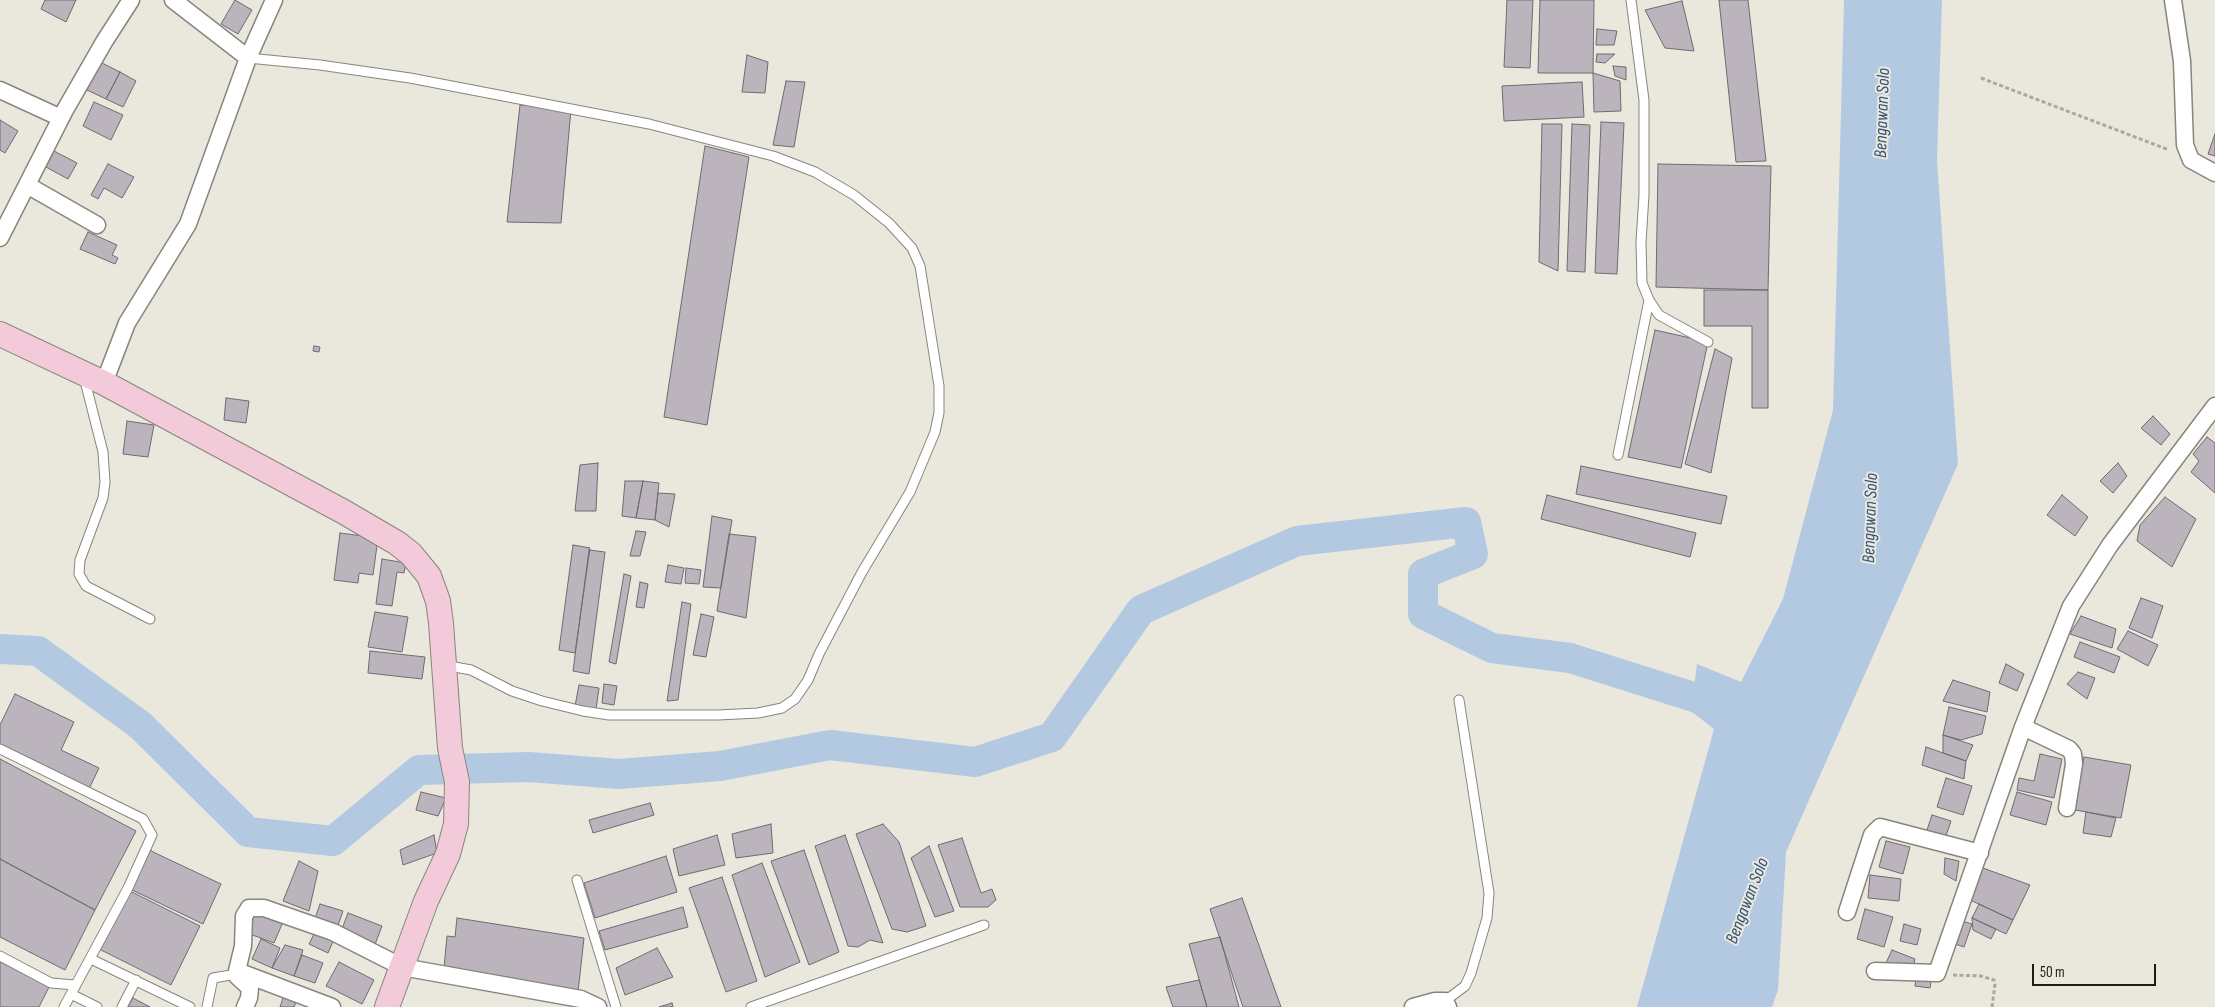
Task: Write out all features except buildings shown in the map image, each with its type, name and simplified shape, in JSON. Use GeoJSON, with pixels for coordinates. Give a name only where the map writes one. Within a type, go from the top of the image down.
{"type":"FeatureCollection","features":[{"type":"Feature","properties":{"kind":"street"},"geometry":{"type":"LineString","coordinates":[[0,238],[61,118],[104,42],[132,0]]}},
{"type":"Feature","properties":{"kind":"street"},"geometry":{"type":"LineString","coordinates":[[172,0],[248,58]]}},
{"type":"Feature","properties":{"kind":"street"},"geometry":{"type":"LineString","coordinates":[[94,378],[188,224],[248,58],[274,0]]}},
{"type":"Feature","properties":{"kind":"street"},"geometry":{"type":"LineString","coordinates":[[2173,0],[2182,61],[2183,133],[2187,152],[2191,160],[2196,164],[2215,173]]}},
{"type":"Feature","properties":{"kind":"street"},"geometry":{"type":"LineString","coordinates":[[0,90],[61,118]]}},
{"type":"Feature","properties":{"kind":"street"},"geometry":{"type":"LineString","coordinates":[[27,185],[97,225]]}},
{"type":"Feature","properties":{"kind":"street"},"geometry":{"type":"LineString","coordinates":[[0,334],[94,378],[344,512],[397,543],[411,554],[429,576],[434,589],[441,623],[450,748],[457,782],[457,814],[454,836],[448,854],[426,901],[387,1007]]}},
{"type":"Feature","properties":{"kind":"street"},"geometry":{"type":"LineString","coordinates":[[1875,971],[1937,973],[2023,727],[2071,606],[2110,545],[2215,406]]}},
{"type":"Feature","properties":{"kind":"street"},"geometry":{"type":"LineString","coordinates":[[2023,727],[2069,749],[2073,754],[2074,764],[2067,808]]}},
{"type":"Feature","properties":{"kind":"street"},"geometry":{"type":"LineString","coordinates":[[1847,912],[1872,835],[1880,827],[1980,853]]}},
{"type":"Feature","properties":{"kind":"street"},"geometry":{"type":"LineString","coordinates":[[237,974],[243,946],[244,916],[248,908],[272,909],[333,932],[402,968],[581,999],[598,1007]]}},
{"type":"Feature","properties":{"kind":"street"},"geometry":{"type":"LineString","coordinates":[[237,974],[250,988],[249,998],[245,1007]]}},
{"type":"Feature","properties":{"kind":"street"},"geometry":{"type":"LineString","coordinates":[[237,974],[332,1007]]}},
{"type":"Feature","properties":{"kind":"street"},"geometry":{"type":"LineString","coordinates":[[1413,1007],[1435,1001],[1446,1004]]}},
{"type":"Feature","properties":{"kind":"lane"},"geometry":{"type":"LineString","coordinates":[[1631,0],[1644,100],[1645,168],[1642,283],[1649,300],[1660,315],[1708,342]]}},
{"type":"Feature","properties":{"kind":"lane"},"geometry":{"type":"LineString","coordinates":[[248,58],[320,64],[410,78],[649,124],[774,156],[815,172],[854,196],[889,223],[912,248],[920,266],[939,386],[939,413],[935,432],[910,492],[862,572],[819,654],[808,680],[795,700],[782,708],[758,713],[718,716],[609,714],[583,711],[542,701],[512,691],[471,670],[444,664]]}},
{"type":"Feature","properties":{"kind":"lane"},"geometry":{"type":"LineString","coordinates":[[1618,455],[1649,300]]}},
{"type":"Feature","properties":{"kind":"lane"},"geometry":{"type":"LineString","coordinates":[[94,378],[106,468],[103,498],[80,560],[79,574],[86,586],[150,618]]}},
{"type":"Feature","properties":{"kind":"lane"},"geometry":{"type":"LineString","coordinates":[[1446,1004],[1465,986],[1471,973],[1487,918],[1489,893],[1459,700]]}},
{"type":"Feature","properties":{"kind":"lane"},"geometry":{"type":"LineString","coordinates":[[0,749],[143,819],[150,828],[152,835],[148,847],[64,1007]]}},
{"type":"Feature","properties":{"kind":"lane"},"geometry":{"type":"LineString","coordinates":[[577,880],[616,1007]]}},
{"type":"Feature","properties":{"kind":"lane"},"geometry":{"type":"LineString","coordinates":[[751,1007],[984,925]]}},
{"type":"Feature","properties":{"kind":"lane"},"geometry":{"type":"LineString","coordinates":[[0,956],[51,983],[73,990],[97,1007]]}},
{"type":"Feature","properties":{"kind":"lane"},"geometry":{"type":"LineString","coordinates":[[90,959],[190,1007]]}},
{"type":"Feature","properties":{"kind":"lane"},"geometry":{"type":"LineString","coordinates":[[207,1007],[213,978],[237,974]]}},
{"type":"Feature","properties":{"kind":"lane"},"geometry":{"type":"LineString","coordinates":[[122,1007],[136,980]]}},
{"type":"Feature","properties":{"kind":"path"},"geometry":{"type":"LineString","coordinates":[[1982,78],[2175,152],[2187,152]]}},
{"type":"Feature","properties":{"kind":"path"},"geometry":{"type":"LineString","coordinates":[[1937,973],[1991,978],[1995,984],[1992,1007]]}},
{"type":"Feature","properties":{"kind":"water","name":"Bengawan Solo"},"geometry":{"type":"Polygon","coordinates":[[[1844,0],[1942,0],[1937,160],[1958,464],[1786,852],[1778,990],[1772,1007],[1637,1007],[1714,729],[1691,711],[1697,664],[1741,682],[1783,599],[1833,410],[1844,0]]]}},
{"type":"Feature","properties":{"kind":"waterway"},"geometry":{"type":"LineString","coordinates":[[0,649],[38,651],[140,725],[248,832],[333,841],[419,770],[529,767],[619,774],[720,766],[830,745],[975,762],[1052,737],[1141,610],[1297,541],[1466,522],[1473,554],[1423,574],[1423,614],[1492,648],[1570,658],[1700,699],[1729,713]]}}]}
